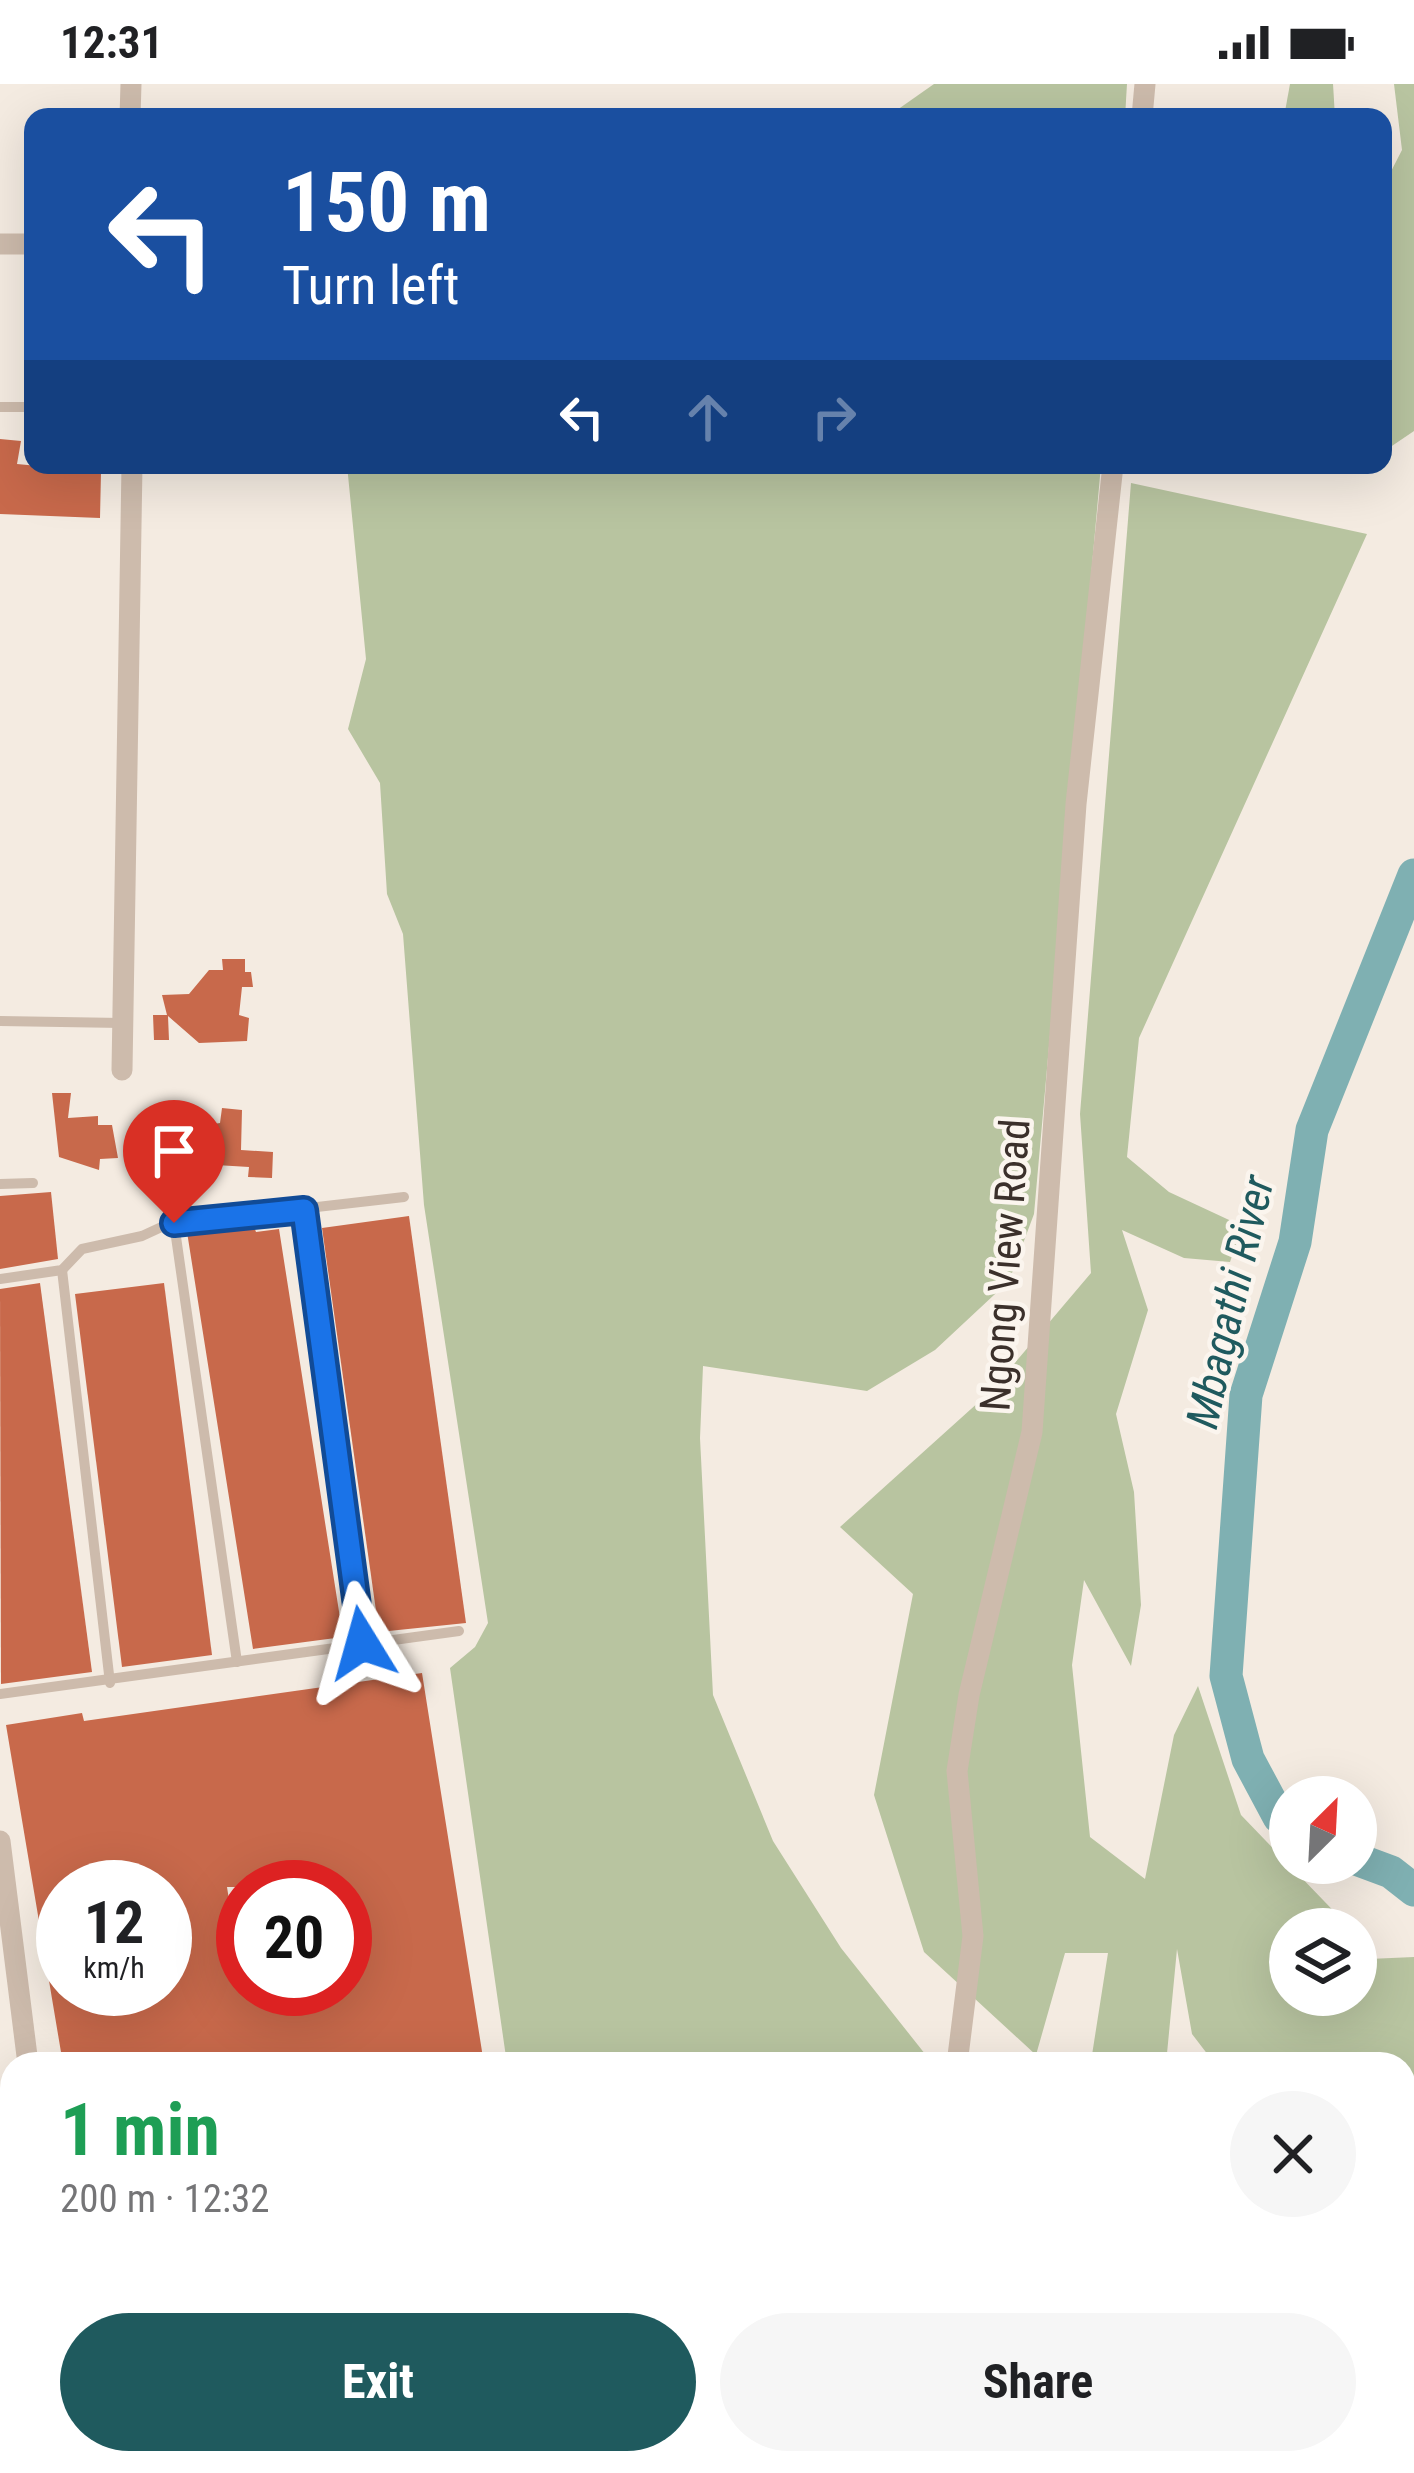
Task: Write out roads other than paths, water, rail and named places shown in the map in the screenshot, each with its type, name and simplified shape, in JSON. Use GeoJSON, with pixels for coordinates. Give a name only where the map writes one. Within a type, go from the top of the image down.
{"type":"FeatureCollection","features":[{"type":"Feature","properties":{"kind":"street"},"geometry":{"type":"LineString","coordinates":[[122,1070],[132,474]]}},
{"type":"Feature","properties":{"kind":"street","name":"Ngong View Road"},"geometry":{"type":"LineString","coordinates":[[958,2052],[973,1936],[957,1771],[969,1695],[1032,1432],[1076,804],[1112,474]]}},
{"type":"Feature","properties":{"kind":"street"},"geometry":{"type":"LineString","coordinates":[[0,1841],[26,2052]]}},
{"type":"Feature","properties":{"kind":"lane"},"geometry":{"type":"LineString","coordinates":[[0,1021],[122,1023]]}},
{"type":"Feature","properties":{"kind":"lane"},"geometry":{"type":"LineString","coordinates":[[0,1184],[33,1183]]}},
{"type":"Feature","properties":{"kind":"lane"},"geometry":{"type":"LineString","coordinates":[[0,1279],[62,1270],[82,1249],[174,1223],[404,1197]]}},
{"type":"Feature","properties":{"kind":"lane"},"geometry":{"type":"LineString","coordinates":[[304,1210],[362,1643]]}},
{"type":"Feature","properties":{"kind":"lane"},"geometry":{"type":"LineString","coordinates":[[174,1223],[237,1662]]}},
{"type":"Feature","properties":{"kind":"lane"},"geometry":{"type":"LineString","coordinates":[[62,1270],[110,1683]]}},
{"type":"Feature","properties":{"kind":"lane"},"geometry":{"type":"LineString","coordinates":[[0,1694],[110,1683],[459,1631]]}},
{"type":"Feature","properties":{"kind":"waterway","name":"Mbagathi River"},"geometry":{"type":"LineString","coordinates":[[1269,1798],[1248,1759],[1226,1676],[1246,1395],[1295,1242],[1312,1130],[1414,875]]}},
{"type":"Feature","properties":{"kind":"waterway","name":"Mbagathi River"},"geometry":{"type":"LineString","coordinates":[[1377,1867],[1414,1890]]}}]}
